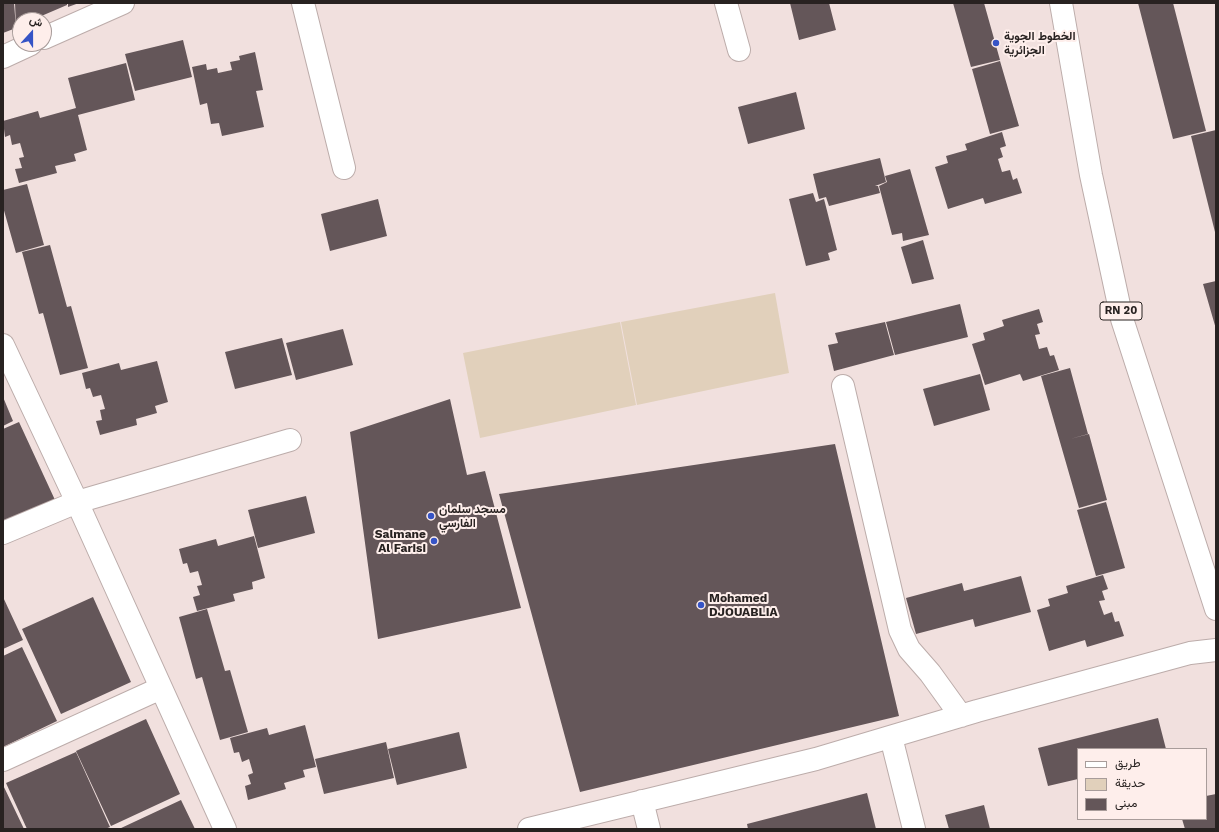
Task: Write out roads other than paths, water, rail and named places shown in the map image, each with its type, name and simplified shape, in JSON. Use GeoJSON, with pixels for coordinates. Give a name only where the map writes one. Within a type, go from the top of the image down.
{"type":"FeatureCollection","features":[{"type":"Feature","properties":{"kind":"street"},"geometry":{"type":"LineString","coordinates":[[52,34],[123,3]]}},
{"type":"Feature","properties":{"kind":"street"},"geometry":{"type":"LineString","coordinates":[[303,3],[344,168]]}},
{"type":"Feature","properties":{"kind":"street"},"geometry":{"type":"LineString","coordinates":[[726,3],[739,50]]}},
{"type":"Feature","properties":{"kind":"street","name":"RN 20"},"geometry":{"type":"LineString","coordinates":[[1061,3],[1091,175],[1122,319],[1216,609]]}},
{"type":"Feature","properties":{"kind":"street"},"geometry":{"type":"LineString","coordinates":[[3,57],[14,52]]}},
{"type":"Feature","properties":{"kind":"street"},"geometry":{"type":"LineString","coordinates":[[3,345],[77,502],[224,829]]}},
{"type":"Feature","properties":{"kind":"street"},"geometry":{"type":"LineString","coordinates":[[843,386],[900,630],[909,649],[930,674],[961,716]]}},
{"type":"Feature","properties":{"kind":"street"},"geometry":{"type":"LineString","coordinates":[[3,533],[77,502],[290,440]]}},
{"type":"Feature","properties":{"kind":"street"},"geometry":{"type":"LineString","coordinates":[[529,829],[816,759],[961,716],[1190,653],[1216,650]]}},
{"type":"Feature","properties":{"kind":"street"},"geometry":{"type":"LineString","coordinates":[[3,760],[161,688]]}},
{"type":"Feature","properties":{"kind":"street"},"geometry":{"type":"LineString","coordinates":[[891,737],[914,829]]}},
{"type":"Feature","properties":{"kind":"street"},"geometry":{"type":"LineString","coordinates":[[642,801],[649,829]]}},
{"type":"Feature","properties":{"kind":"place","name":"الخطوط الجوية الجزائرية"},"geometry":{"type":"Point","coordinates":[996,43]}},
{"type":"Feature","properties":{"kind":"place","name":"مسجد سلمان الفارسي"},"geometry":{"type":"Point","coordinates":[431,516]}},
{"type":"Feature","properties":{"kind":"place","name":"Salmane Al Farisi"},"geometry":{"type":"Point","coordinates":[434,541]}},
{"type":"Feature","properties":{"kind":"place","name":"Mohamed DJOUABLIA"},"geometry":{"type":"Point","coordinates":[701,605]}}]}
